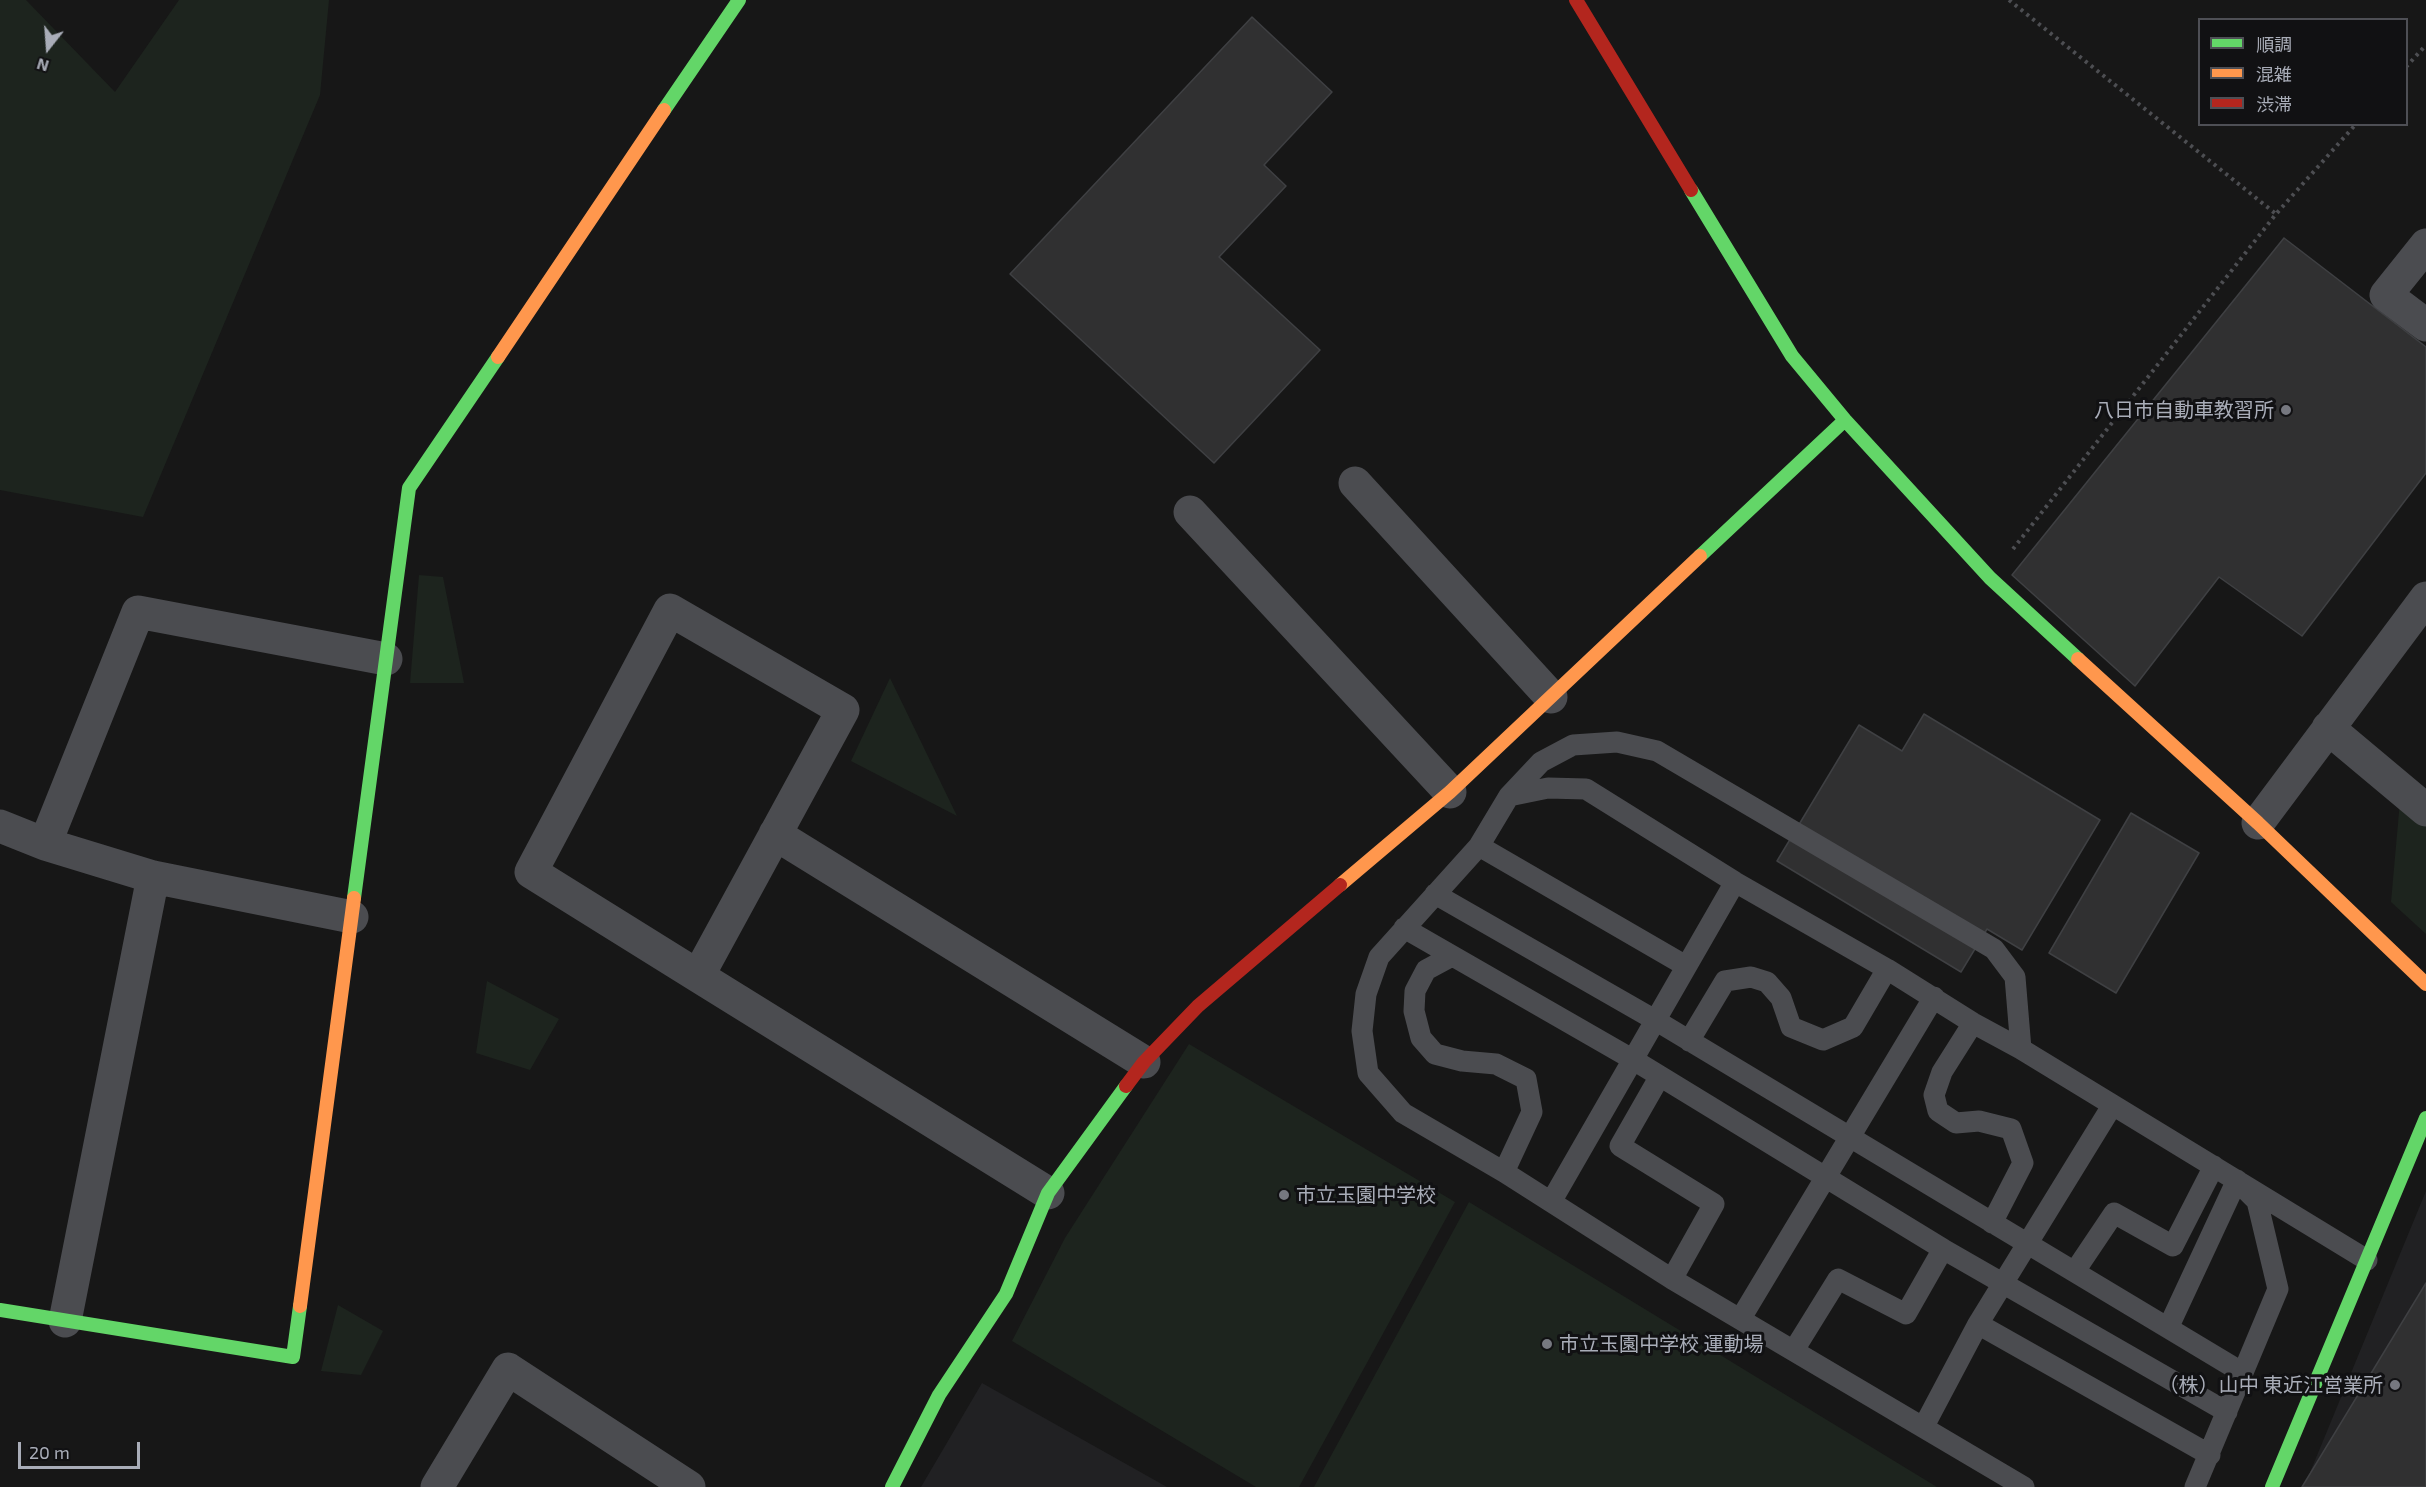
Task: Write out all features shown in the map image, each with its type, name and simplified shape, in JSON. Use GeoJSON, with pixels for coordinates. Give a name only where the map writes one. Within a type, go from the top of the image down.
{"type":"FeatureCollection","features":[{"type":"Feature","properties":{"kind":"street"},"geometry":{"type":"LineString","coordinates":[[0,1310],[293,1357],[409,488],[739,0]]}},
{"type":"Feature","properties":{"kind":"street"},"geometry":{"type":"LineString","coordinates":[[1576,0],[1792,356],[1845,420],[1990,578],[2258,823],[2426,984]]}},
{"type":"Feature","properties":{"kind":"street"},"geometry":{"type":"LineString","coordinates":[[2426,245],[2386,295],[2426,325]]}},
{"type":"Feature","properties":{"kind":"street"},"geometry":{"type":"LineString","coordinates":[[892,1487],[939,1395],[1006,1294],[1048,1193],[1144,1062],[1198,1006],[1450,792],[1845,420]]}},
{"type":"Feature","properties":{"kind":"street"},"geometry":{"type":"LineString","coordinates":[[1355,483],[1551,697]]}},
{"type":"Feature","properties":{"kind":"street"},"geometry":{"type":"LineString","coordinates":[[1190,512],[1450,792]]}},
{"type":"Feature","properties":{"kind":"street"},"geometry":{"type":"LineString","coordinates":[[2258,823],[2426,598]]}},
{"type":"Feature","properties":{"kind":"street"},"geometry":{"type":"LineString","coordinates":[[698,976],[843,710],[670,610],[531,872],[698,976],[1048,1193]]}},
{"type":"Feature","properties":{"kind":"street"},"geometry":{"type":"LineString","coordinates":[[45,844],[138,612],[386,659]]}},
{"type":"Feature","properties":{"kind":"street"},"geometry":{"type":"LineString","coordinates":[[2328,728],[2426,810]]}},
{"type":"Feature","properties":{"kind":"street"},"geometry":{"type":"LineString","coordinates":[[0,826],[45,844],[153,877],[352,917]]}},
{"type":"Feature","properties":{"kind":"street"},"geometry":{"type":"LineString","coordinates":[[775,834],[1144,1062]]}},
{"type":"Feature","properties":{"kind":"street"},"geometry":{"type":"LineString","coordinates":[[65,1321],[153,877]]}},
{"type":"Feature","properties":{"kind":"street"},"geometry":{"type":"LineString","coordinates":[[2272,1487],[2426,1118]]}},
{"type":"Feature","properties":{"kind":"street"},"geometry":{"type":"LineString","coordinates":[[437,1487],[508,1370],[667,1482]]}},
{"type":"Feature","properties":{"kind":"lane"},"geometry":{"type":"LineString","coordinates":[[2021,1049],[2015,977],[1994,949],[1657,751],[1617,742],[1573,745],[1541,762],[1509,796],[1479,846],[1379,957],[1366,994],[1362,1031],[1368,1073],[1403,1113],[1504,1172],[1672,1279],[2024,1487]]}},
{"type":"Feature","properties":{"kind":"lane"},"geometry":{"type":"LineString","coordinates":[[1509,796],[1548,788],[1586,789],[1735,882],[2021,1049],[2367,1260]]}},
{"type":"Feature","properties":{"kind":"lane"},"geometry":{"type":"LineString","coordinates":[[1479,846],[1686,966]]}},
{"type":"Feature","properties":{"kind":"lane"},"geometry":{"type":"LineString","coordinates":[[1551,1202],[1735,882]]}},
{"type":"Feature","properties":{"kind":"lane"},"geometry":{"type":"LineString","coordinates":[[1435,894],[1655,1020],[1992,1223],[2169,1326],[2243,1373]]}},
{"type":"Feature","properties":{"kind":"lane"},"geometry":{"type":"LineString","coordinates":[[1404,928],[1632,1059],[1943,1249],[2227,1412]]}},
{"type":"Feature","properties":{"kind":"lane"},"geometry":{"type":"LineString","coordinates":[[1452,956],[1426,970],[1415,991],[1414,1011],[1421,1038],[1435,1054],[1462,1061],[1496,1064],[1526,1079],[1532,1112],[1504,1172]]}},
{"type":"Feature","properties":{"kind":"lane"},"geometry":{"type":"LineString","coordinates":[[1689,1041],[1725,981],[1751,977],[1767,982],[1781,998],[1791,1027],[1823,1040],[1853,1027],[1887,969]]}},
{"type":"Feature","properties":{"kind":"lane"},"geometry":{"type":"LineString","coordinates":[[1741,1318],[1934,997]]}},
{"type":"Feature","properties":{"kind":"lane"},"geometry":{"type":"LineString","coordinates":[[1973,1023],[1942,1072],[1934,1095],[1938,1111],[1956,1123],[1979,1121],[2011,1129],[2023,1163],[1992,1223]]}},
{"type":"Feature","properties":{"kind":"lane"},"geometry":{"type":"LineString","coordinates":[[1660,1076],[1620,1146],[1714,1204],[1672,1279]]}},
{"type":"Feature","properties":{"kind":"lane"},"geometry":{"type":"LineString","coordinates":[[1924,1426],[1978,1324],[2112,1106]]}},
{"type":"Feature","properties":{"kind":"lane"},"geometry":{"type":"LineString","coordinates":[[2075,1271],[2114,1213],[2172,1246],[2214,1166]]}},
{"type":"Feature","properties":{"kind":"lane"},"geometry":{"type":"LineString","coordinates":[[2169,1326],[2237,1180]]}},
{"type":"Feature","properties":{"kind":"lane"},"geometry":{"type":"LineString","coordinates":[[2195,1487],[2278,1289],[2257,1201],[2237,1180]]}},
{"type":"Feature","properties":{"kind":"lane"},"geometry":{"type":"LineString","coordinates":[[1794,1350],[1838,1279],[1906,1314],[1943,1249]]}},
{"type":"Feature","properties":{"kind":"lane"},"geometry":{"type":"LineString","coordinates":[[1978,1324],[2210,1455]]}},
{"type":"Feature","properties":{"kind":"path"},"geometry":{"type":"LineString","coordinates":[[2009,0],[2276,214]]}},
{"type":"Feature","properties":{"kind":"path"},"geometry":{"type":"LineString","coordinates":[[2408,65],[2426,45]]}},
{"type":"Feature","properties":{"kind":"path"},"geometry":{"type":"LineString","coordinates":[[1990,578],[2276,214],[2353,126]]}},
{"type":"Feature","properties":{"kind":"shaded area"},"geometry":{"type":"Polygon","coordinates":[[[0,0],[26,0],[115,92],[179,0],[329,0],[320,95],[143,517],[0,490],[0,0]]]}},
{"type":"Feature","properties":{"kind":"shaded area"},"geometry":{"type":"Polygon","coordinates":[[[419,575],[443,577],[464,683],[410,683],[419,575]]]}},
{"type":"Feature","properties":{"kind":"shaded area"},"geometry":{"type":"Polygon","coordinates":[[[890,678],[957,816],[851,761],[890,678]]]}},
{"type":"Feature","properties":{"kind":"shaded area"},"geometry":{"type":"Polygon","coordinates":[[[2400,801],[2426,825],[2426,934],[2391,902],[2400,801]]]}},
{"type":"Feature","properties":{"kind":"shaded area"},"geometry":{"type":"Polygon","coordinates":[[[487,981],[559,1019],[530,1070],[476,1053],[487,981]]]}},
{"type":"Feature","properties":{"kind":"shaded area"},"geometry":{"type":"Polygon","coordinates":[[[1189,1044],[1455,1202],[1299,1487],[1256,1487],[1012,1341],[1065,1238],[1189,1044]]]}},
{"type":"Feature","properties":{"kind":"shaded area","name":"（株）山中 東近江営業所"},"geometry":{"type":"Polygon","coordinates":[[[2426,1191],[2426,1487],[2304,1487],[2426,1191]]]}},
{"type":"Feature","properties":{"kind":"shaded area","name":"市立玉園中学校 運動場"},"geometry":{"type":"Polygon","coordinates":[[[1469,1202],[1937,1487],[1314,1487],[1469,1202]]]}},
{"type":"Feature","properties":{"kind":"shaded area"},"geometry":{"type":"Polygon","coordinates":[[[338,1305],[383,1331],[361,1375],[321,1371],[338,1305]]]}},
{"type":"Feature","properties":{"kind":"shaded area"},"geometry":{"type":"Polygon","coordinates":[[[982,1383],[1167,1487],[921,1487],[982,1383]]]}},
{"type":"Feature","properties":{"kind":"building"},"geometry":{"type":"Polygon","coordinates":[[[1252,17],[1332,92],[1264,165],[1286,186],[1219,257],[1320,350],[1214,463],[1010,274],[1252,17]]]}},
{"type":"Feature","properties":{"kind":"building","name":"八日市自動車教習所"},"geometry":{"type":"Polygon","coordinates":[[[2284,238],[2426,347],[2426,473],[2302,636],[2219,577],[2135,686],[2012,575],[2284,238]]]}},
{"type":"Feature","properties":{"kind":"building"},"geometry":{"type":"Polygon","coordinates":[[[1924,714],[2100,820],[2022,950],[1987,929],[1961,972],[1777,861],[1859,725],[1902,751],[1924,714]]]}},
{"type":"Feature","properties":{"kind":"building"},"geometry":{"type":"Polygon","coordinates":[[[2131,813],[2199,853],[2116,993],[2049,953],[2131,813]]]}},
{"type":"Feature","properties":{"kind":"building","name":"（株）山中 東近江営業所"},"geometry":{"type":"Polygon","coordinates":[[[2426,1283],[2426,1487],[2302,1487],[2426,1283]]]}},
{"type":"Feature","properties":{"kind":"traffic: fast"},"geometry":{"type":"LineString","coordinates":[[664,110],[739,0]]}},
{"type":"Feature","properties":{"kind":"traffic: fast"},"geometry":{"type":"LineString","coordinates":[[1691,190],[1792,356],[1845,420],[1990,578],[2078,659]]}},
{"type":"Feature","properties":{"kind":"traffic: fast"},"geometry":{"type":"LineString","coordinates":[[354,898],[409,488],[498,357]]}},
{"type":"Feature","properties":{"kind":"traffic: fast"},"geometry":{"type":"LineString","coordinates":[[1700,556],[1845,420]]}},
{"type":"Feature","properties":{"kind":"traffic: fast"},"geometry":{"type":"LineString","coordinates":[[892,1487],[939,1395],[1006,1294],[1048,1193],[1126,1086]]}},
{"type":"Feature","properties":{"kind":"traffic: fast"},"geometry":{"type":"LineString","coordinates":[[2272,1487],[2426,1118]]}},
{"type":"Feature","properties":{"kind":"traffic: fast"},"geometry":{"type":"LineString","coordinates":[[0,1310],[293,1357],[300,1306]]}},
{"type":"Feature","properties":{"kind":"traffic: slow"},"geometry":{"type":"LineString","coordinates":[[498,357],[664,110]]}},
{"type":"Feature","properties":{"kind":"traffic: slow"},"geometry":{"type":"LineString","coordinates":[[1340,885],[1450,792],[1700,556]]}},
{"type":"Feature","properties":{"kind":"traffic: slow"},"geometry":{"type":"LineString","coordinates":[[2078,659],[2258,823],[2426,984]]}},
{"type":"Feature","properties":{"kind":"traffic: slow"},"geometry":{"type":"LineString","coordinates":[[300,1306],[354,898]]}},
{"type":"Feature","properties":{"kind":"traffic: jam"},"geometry":{"type":"LineString","coordinates":[[1576,0],[1691,190]]}},
{"type":"Feature","properties":{"kind":"traffic: jam"},"geometry":{"type":"LineString","coordinates":[[1126,1086],[1144,1062],[1198,1006],[1340,885]]}},
{"type":"Feature","properties":{"kind":"place","name":"八日市自動車教習所"},"geometry":{"type":"Point","coordinates":[2286,410]}},
{"type":"Feature","properties":{"kind":"place","name":"市立玉園中学校"},"geometry":{"type":"Point","coordinates":[1284,1195]}},
{"type":"Feature","properties":{"kind":"place","name":"市立玉園中学校 運動場"},"geometry":{"type":"Point","coordinates":[1547,1344]}},
{"type":"Feature","properties":{"kind":"place","name":"（株）山中 東近江営業所"},"geometry":{"type":"Point","coordinates":[2395,1385]}}]}
